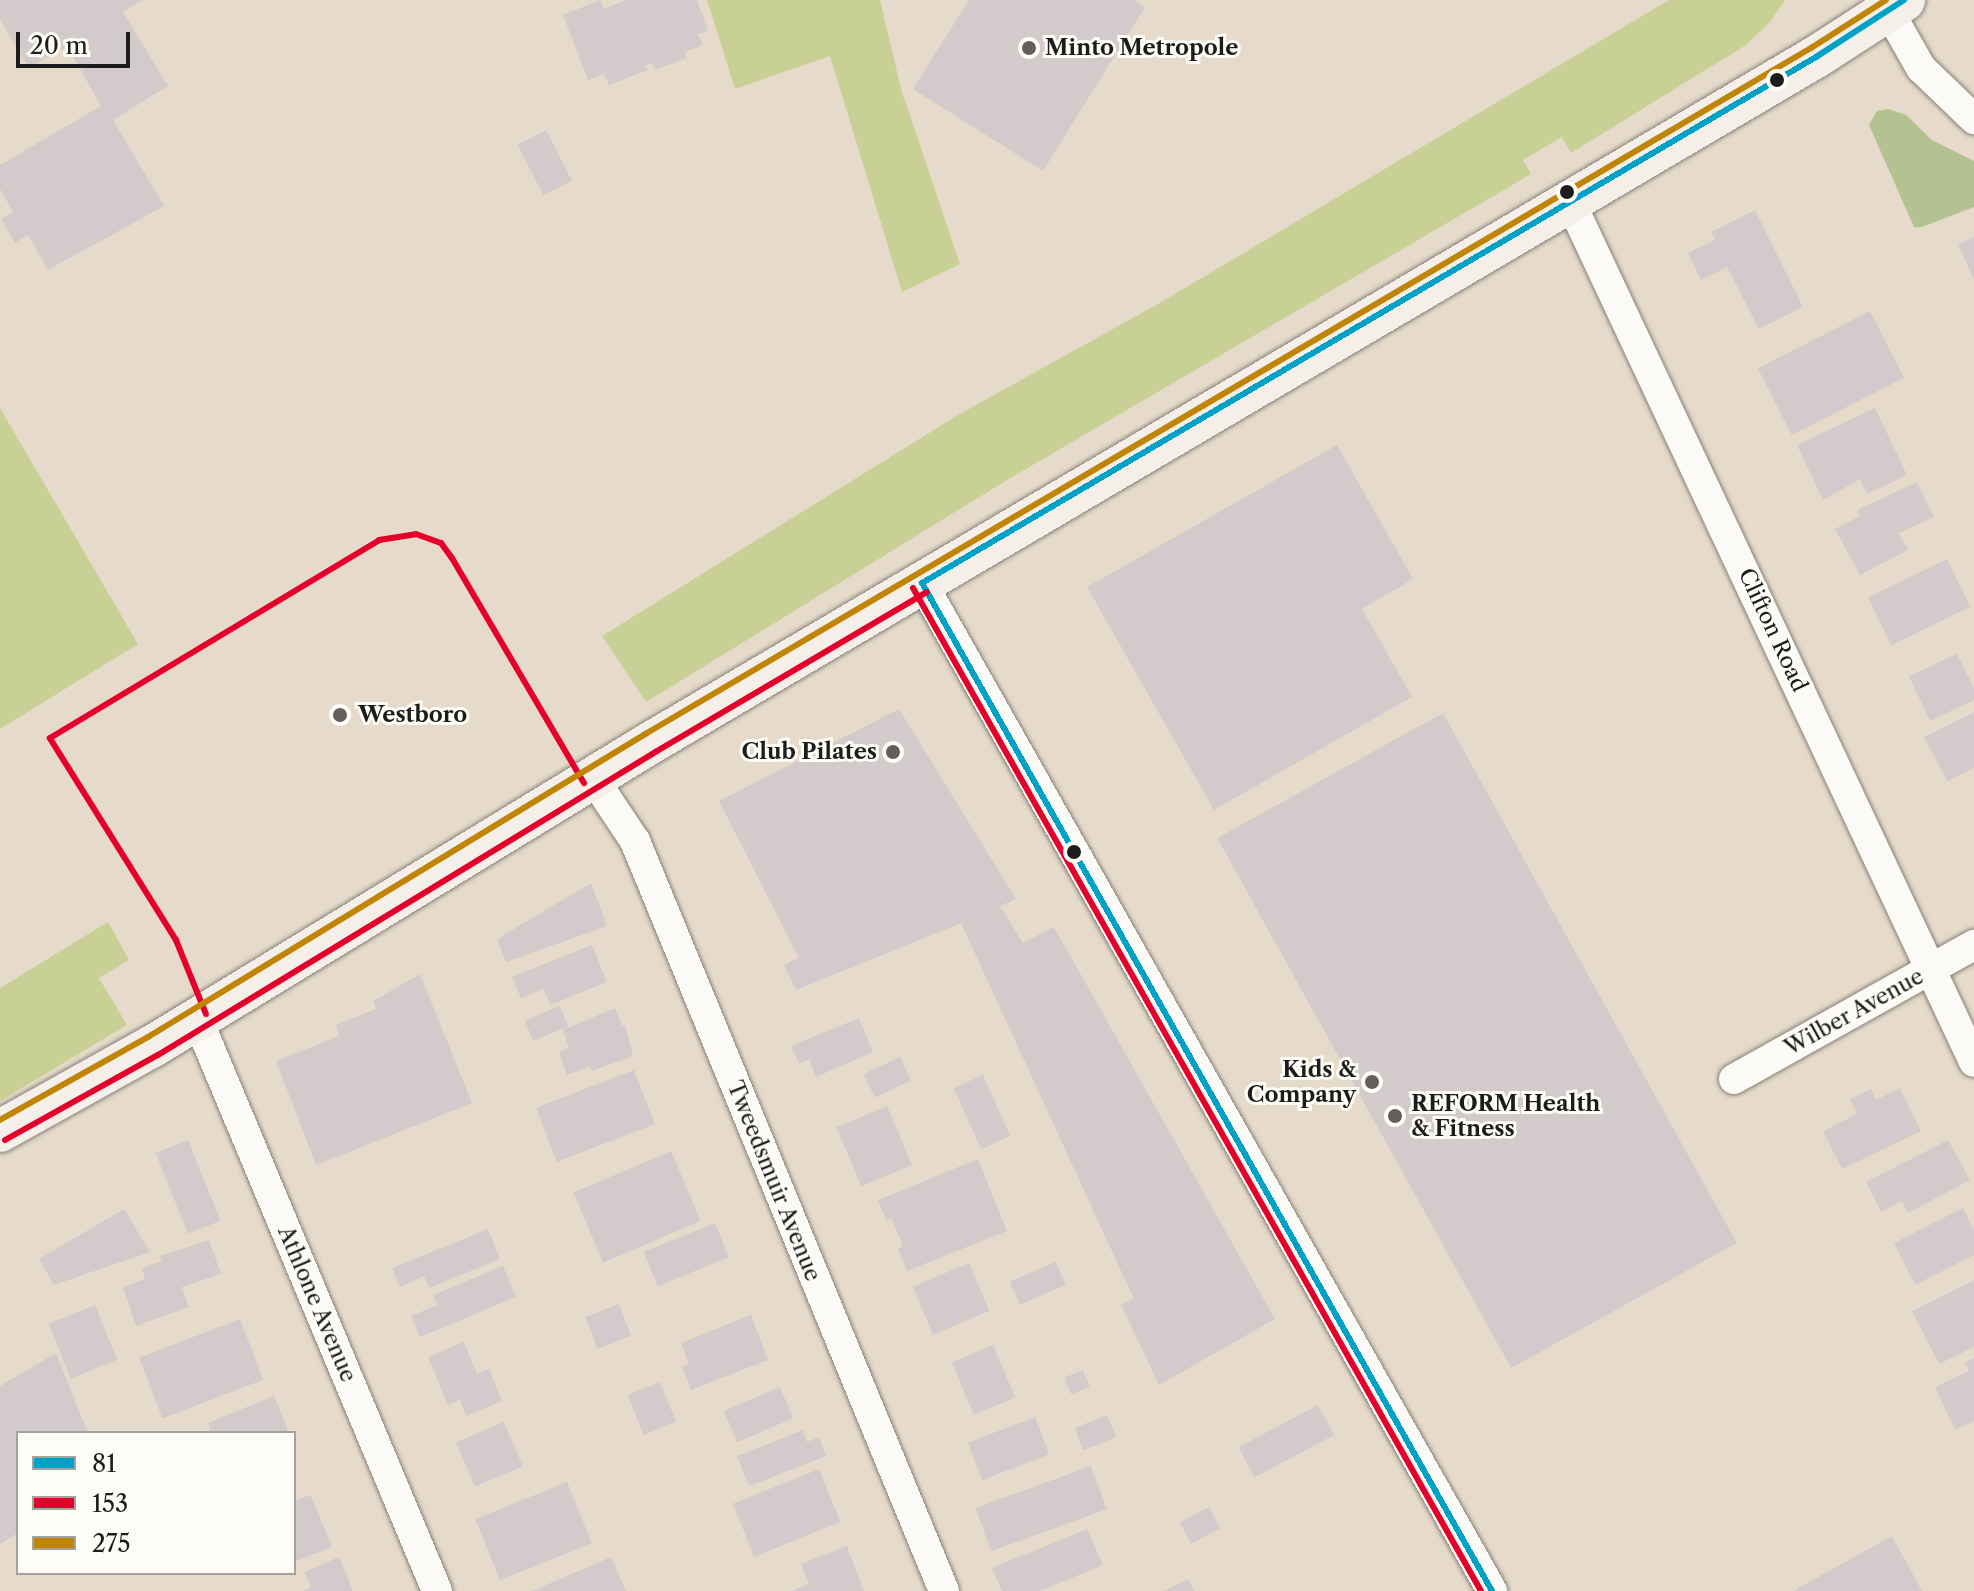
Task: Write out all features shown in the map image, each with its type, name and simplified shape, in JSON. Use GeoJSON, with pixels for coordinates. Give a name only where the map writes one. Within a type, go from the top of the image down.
{"type":"FeatureCollection","features":[{"type":"Feature","properties":{"kind":"main road"},"geometry":{"type":"LineString","coordinates":[[0,1131],[197,1018],[593,778],[1569,199],[1816,57],[1891,3]]}},
{"type":"Feature","properties":{"kind":"street"},"geometry":{"type":"LineString","coordinates":[[1891,3],[1921,68],[1974,119]]}},
{"type":"Feature","properties":{"kind":"street","name":"Clifton Road"},"geometry":{"type":"LineString","coordinates":[[1569,199],[1792,668],[1929,971],[1974,1062]]}},
{"type":"Feature","properties":{"kind":"street"},"geometry":{"type":"LineString","coordinates":[[922,583],[1492,1591]]}},
{"type":"Feature","properties":{"kind":"street","name":"Tweedsmuir Avenue"},"geometry":{"type":"LineString","coordinates":[[593,778],[635,841],[944,1591]]}},
{"type":"Feature","properties":{"kind":"street","name":"Wilber Avenue"},"geometry":{"type":"LineString","coordinates":[[1734,1079],[1974,945]]}},
{"type":"Feature","properties":{"kind":"street","name":"Athlone Avenue"},"geometry":{"type":"LineString","coordinates":[[197,1018],[437,1591]]}},
{"type":"Feature","properties":{"kind":"green space"},"geometry":{"type":"Polygon","coordinates":[[[707,0],[880,0],[901,89],[960,264],[902,292],[830,56],[735,89],[707,0]]]}},
{"type":"Feature","properties":{"kind":"green space"},"geometry":{"type":"Polygon","coordinates":[[[1669,0],[1785,0],[1770,22],[1746,45],[1571,153],[1562,137],[1523,160],[1531,174],[1007,480],[646,702],[602,636],[958,415],[1158,304],[1669,0]]]}},
{"type":"Feature","properties":{"kind":"green space"},"geometry":{"type":"Polygon","coordinates":[[[1888,109],[1906,115],[1932,140],[1974,161],[1974,207],[1922,227],[1914,227],[1869,125],[1877,111],[1888,109]]]}},
{"type":"Feature","properties":{"kind":"green space"},"geometry":{"type":"Polygon","coordinates":[[[0,408],[138,644],[0,729],[0,408]]]}},
{"type":"Feature","properties":{"kind":"green space"},"geometry":{"type":"Polygon","coordinates":[[[108,922],[129,960],[99,978],[127,1025],[0,1101],[0,988],[108,922]]]}},
{"type":"Feature","properties":{"kind":"building"},"geometry":{"type":"Polygon","coordinates":[[[0,0],[142,0],[123,12],[168,86],[113,120],[164,206],[48,270],[28,235],[15,243],[1,219],[13,212],[0,189],[0,165],[101,106],[67,46],[29,68],[0,19],[0,0]]]}},
{"type":"Feature","properties":{"kind":"building"},"geometry":{"type":"Polygon","coordinates":[[[600,0],[604,9],[626,0],[697,0],[708,31],[698,34],[703,45],[685,52],[687,58],[655,70],[652,63],[646,65],[648,70],[609,85],[604,74],[588,80],[563,15],[600,0]]]}},
{"type":"Feature","properties":{"kind":"building","name":"Minto Metropole"},"geometry":{"type":"Polygon","coordinates":[[[969,0],[1134,0],[1145,7],[1043,171],[913,89],[969,0]]]}},
{"type":"Feature","properties":{"kind":"building"},"geometry":{"type":"Polygon","coordinates":[[[546,130],[572,181],[543,195],[517,145],[546,130]]]}},
{"type":"Feature","properties":{"kind":"building"},"geometry":{"type":"Polygon","coordinates":[[[1755,210],[1803,307],[1759,329],[1727,267],[1701,280],[1688,253],[1715,240],[1711,232],[1755,210]]]}},
{"type":"Feature","properties":{"kind":"building"},"geometry":{"type":"Polygon","coordinates":[[[1974,237],[1974,280],[1958,244],[1974,237]]]}},
{"type":"Feature","properties":{"kind":"building"},"geometry":{"type":"Polygon","coordinates":[[[1870,311],[1904,378],[1792,435],[1758,368],[1870,311]]]}},
{"type":"Feature","properties":{"kind":"building"},"geometry":{"type":"Polygon","coordinates":[[[1875,408],[1907,475],[1867,494],[1860,479],[1823,500],[1797,445],[1875,408]]]}},
{"type":"Feature","properties":{"kind":"building"},"geometry":{"type":"Polygon","coordinates":[[[1337,445],[1413,579],[1362,609],[1412,697],[1214,810],[1087,587],[1337,445]]]}},
{"type":"Feature","properties":{"kind":"building"},"geometry":{"type":"Polygon","coordinates":[[[1917,482],[1934,517],[1899,533],[1908,550],[1860,575],[1835,529],[1860,516],[1857,510],[1917,482]]]}},
{"type":"Feature","properties":{"kind":"building"},"geometry":{"type":"Polygon","coordinates":[[[1947,559],[1970,607],[1891,645],[1868,598],[1947,559]]]}},
{"type":"Feature","properties":{"kind":"building"},"geometry":{"type":"Polygon","coordinates":[[[1957,654],[1974,688],[1974,700],[1930,721],[1909,676],[1957,654]]]}},
{"type":"Feature","properties":{"kind":"building"},"geometry":{"type":"Polygon","coordinates":[[[899,709],[1016,899],[1000,906],[1023,943],[1054,927],[1275,1319],[1159,1385],[1121,1305],[1134,1299],[961,923],[796,990],[784,965],[799,958],[719,801],[899,709]]]}},
{"type":"Feature","properties":{"kind":"building"},"geometry":{"type":"Polygon","coordinates":[[[1974,712],[1974,768],[1947,781],[1924,737],[1974,712]]]}},
{"type":"Feature","properties":{"kind":"building"},"geometry":{"type":"Polygon","coordinates":[[[1443,713],[1737,1243],[1511,1368],[1217,838],[1443,713]]]}},
{"type":"Feature","properties":{"kind":"building"},"geometry":{"type":"Polygon","coordinates":[[[591,883],[607,926],[506,962],[497,939],[591,883]]]}},
{"type":"Feature","properties":{"kind":"building"},"geometry":{"type":"Polygon","coordinates":[[[592,945],[607,982],[550,1005],[544,989],[521,998],[512,977],[592,945]]]}},
{"type":"Feature","properties":{"kind":"building"},"geometry":{"type":"Polygon","coordinates":[[[420,974],[472,1103],[316,1165],[276,1061],[339,1036],[336,1025],[376,1009],[373,1001],[420,974]]]}},
{"type":"Feature","properties":{"kind":"building"},"geometry":{"type":"Polygon","coordinates":[[[560,1006],[568,1026],[533,1041],[525,1020],[560,1006]]]}},
{"type":"Feature","properties":{"kind":"building"},"geometry":{"type":"Polygon","coordinates":[[[615,1008],[622,1026],[625,1025],[633,1056],[592,1071],[590,1066],[567,1075],[559,1052],[569,1048],[563,1030],[615,1008]]]}},
{"type":"Feature","properties":{"kind":"building"},"geometry":{"type":"Polygon","coordinates":[[[859,1018],[873,1052],[816,1077],[809,1059],[799,1064],[791,1046],[859,1018]]]}},
{"type":"Feature","properties":{"kind":"building"},"geometry":{"type":"Polygon","coordinates":[[[900,1057],[911,1081],[875,1097],[864,1074],[900,1057]]]}},
{"type":"Feature","properties":{"kind":"building"},"geometry":{"type":"Polygon","coordinates":[[[634,1070],[655,1124],[557,1162],[536,1108],[634,1070]]]}},
{"type":"Feature","properties":{"kind":"building"},"geometry":{"type":"Polygon","coordinates":[[[983,1075],[1010,1136],[981,1149],[954,1088],[983,1075]]]}},
{"type":"Feature","properties":{"kind":"building"},"geometry":{"type":"Polygon","coordinates":[[[1900,1088],[1921,1131],[1842,1169],[1823,1131],[1857,1114],[1850,1099],[1871,1089],[1876,1100],[1900,1088]]]}},
{"type":"Feature","properties":{"kind":"building"},"geometry":{"type":"Polygon","coordinates":[[[887,1106],[912,1165],[861,1186],[836,1127],[887,1106]]]}},
{"type":"Feature","properties":{"kind":"building"},"geometry":{"type":"Polygon","coordinates":[[[188,1140],[221,1221],[188,1234],[156,1153],[188,1140]]]}},
{"type":"Feature","properties":{"kind":"building"},"geometry":{"type":"Polygon","coordinates":[[[1948,1140],[1970,1180],[1908,1213],[1902,1201],[1881,1212],[1866,1182],[1948,1140]]]}},
{"type":"Feature","properties":{"kind":"building"},"geometry":{"type":"Polygon","coordinates":[[[671,1151],[701,1221],[603,1262],[573,1192],[671,1151]]]}},
{"type":"Feature","properties":{"kind":"building"},"geometry":{"type":"Polygon","coordinates":[[[978,1159],[1007,1231],[907,1271],[898,1249],[903,1246],[891,1218],[886,1220],[878,1200],[978,1159]]]}},
{"type":"Feature","properties":{"kind":"building"},"geometry":{"type":"Polygon","coordinates":[[[1963,1208],[1974,1230],[1974,1255],[1915,1285],[1894,1243],[1963,1208]]]}},
{"type":"Feature","properties":{"kind":"building"},"geometry":{"type":"Polygon","coordinates":[[[124,1209],[150,1252],[54,1285],[39,1259],[124,1209]]]}},
{"type":"Feature","properties":{"kind":"building"},"geometry":{"type":"Polygon","coordinates":[[[715,1223],[729,1257],[657,1286],[644,1252],[715,1223]]]}},
{"type":"Feature","properties":{"kind":"building"},"geometry":{"type":"Polygon","coordinates":[[[488,1229],[500,1259],[429,1288],[424,1276],[400,1287],[392,1268],[488,1229]]]}},
{"type":"Feature","properties":{"kind":"building"},"geometry":{"type":"Polygon","coordinates":[[[209,1240],[221,1274],[182,1287],[189,1307],[136,1326],[123,1287],[145,1279],[142,1268],[162,1261],[160,1256],[209,1240]]]}},
{"type":"Feature","properties":{"kind":"building"},"geometry":{"type":"Polygon","coordinates":[[[1056,1262],[1066,1285],[1020,1305],[1010,1282],[1056,1262]]]}},
{"type":"Feature","properties":{"kind":"building"},"geometry":{"type":"Polygon","coordinates":[[[969,1263],[989,1311],[933,1335],[913,1287],[969,1263]]]}},
{"type":"Feature","properties":{"kind":"building"},"geometry":{"type":"Polygon","coordinates":[[[503,1266],[516,1297],[420,1337],[411,1316],[437,1305],[433,1295],[503,1266]]]}},
{"type":"Feature","properties":{"kind":"building"},"geometry":{"type":"Polygon","coordinates":[[[1974,1280],[1974,1347],[1939,1364],[1912,1311],[1974,1280]]]}},
{"type":"Feature","properties":{"kind":"building"},"geometry":{"type":"Polygon","coordinates":[[[619,1304],[631,1336],[598,1349],[585,1317],[619,1304]]]}},
{"type":"Feature","properties":{"kind":"building"},"geometry":{"type":"Polygon","coordinates":[[[95,1305],[117,1360],[71,1378],[49,1324],[95,1305]]]}},
{"type":"Feature","properties":{"kind":"building"},"geometry":{"type":"Polygon","coordinates":[[[751,1315],[768,1360],[691,1390],[682,1366],[689,1364],[681,1343],[751,1315]]]}},
{"type":"Feature","properties":{"kind":"building"},"geometry":{"type":"Polygon","coordinates":[[[240,1319],[263,1380],[162,1418],[139,1358],[240,1319]]]}},
{"type":"Feature","properties":{"kind":"building"},"geometry":{"type":"Polygon","coordinates":[[[464,1342],[477,1374],[489,1369],[502,1401],[466,1416],[460,1400],[448,1405],[428,1357],[464,1342]]]}},
{"type":"Feature","properties":{"kind":"building"},"geometry":{"type":"Polygon","coordinates":[[[993,1345],[1015,1397],[974,1415],[952,1363],[993,1345]]]}},
{"type":"Feature","properties":{"kind":"building"},"geometry":{"type":"Polygon","coordinates":[[[56,1353],[87,1431],[16,1431],[16,1534],[0,1544],[0,1386],[56,1353]]]}},
{"type":"Feature","properties":{"kind":"building"},"geometry":{"type":"Polygon","coordinates":[[[1974,1358],[1974,1421],[1955,1430],[1935,1387],[1969,1371],[1965,1363],[1974,1358]]]}},
{"type":"Feature","properties":{"kind":"building"},"geometry":{"type":"Polygon","coordinates":[[[1083,1370],[1090,1387],[1071,1394],[1064,1377],[1083,1370]]]}},
{"type":"Feature","properties":{"kind":"building"},"geometry":{"type":"Polygon","coordinates":[[[660,1382],[676,1422],[644,1435],[628,1395],[660,1382]]]}},
{"type":"Feature","properties":{"kind":"building"},"geometry":{"type":"Polygon","coordinates":[[[780,1387],[793,1418],[737,1442],[724,1411],[780,1387]]]}},
{"type":"Feature","properties":{"kind":"building"},"geometry":{"type":"Polygon","coordinates":[[[274,1396],[288,1430],[210,1431],[208,1423],[274,1396]]]}},
{"type":"Feature","properties":{"kind":"building"},"geometry":{"type":"Polygon","coordinates":[[[1318,1405],[1334,1435],[1254,1477],[1239,1447],[1318,1405]]]}},
{"type":"Feature","properties":{"kind":"building"},"geometry":{"type":"Polygon","coordinates":[[[1107,1415],[1116,1437],[1084,1450],[1075,1428],[1107,1415]]]}},
{"type":"Feature","properties":{"kind":"building"},"geometry":{"type":"Polygon","coordinates":[[[1035,1417],[1049,1454],[982,1480],[968,1443],[1035,1417]]]}},
{"type":"Feature","properties":{"kind":"building"},"geometry":{"type":"Polygon","coordinates":[[[504,1422],[523,1466],[475,1487],[456,1442],[504,1422]]]}},
{"type":"Feature","properties":{"kind":"building"},"geometry":{"type":"Polygon","coordinates":[[[803,1430],[807,1442],[819,1437],[826,1456],[749,1486],[737,1456],[803,1430]]]}},
{"type":"Feature","properties":{"kind":"building"},"geometry":{"type":"Polygon","coordinates":[[[1091,1466],[1107,1509],[991,1551],[975,1508],[1091,1466]]]}},
{"type":"Feature","properties":{"kind":"building"},"geometry":{"type":"Polygon","coordinates":[[[819,1469],[840,1522],[754,1557],[733,1504],[819,1469]]]}},
{"type":"Feature","properties":{"kind":"building"},"geometry":{"type":"Polygon","coordinates":[[[567,1482],[592,1543],[500,1580],[475,1519],[567,1482]]]}},
{"type":"Feature","properties":{"kind":"building"},"geometry":{"type":"Polygon","coordinates":[[[311,1495],[332,1547],[296,1561],[296,1500],[311,1495]]]}},
{"type":"Feature","properties":{"kind":"building"},"geometry":{"type":"Polygon","coordinates":[[[1209,1507],[1220,1528],[1191,1544],[1180,1522],[1209,1507]]]}},
{"type":"Feature","properties":{"kind":"building"},"geometry":{"type":"Polygon","coordinates":[[[1087,1529],[1103,1565],[1040,1591],[1002,1591],[992,1568],[1087,1529]]]}},
{"type":"Feature","properties":{"kind":"building"},"geometry":{"type":"Polygon","coordinates":[[[1892,1536],[1922,1591],[1793,1591],[1892,1536]]]}},
{"type":"Feature","properties":{"kind":"building"},"geometry":{"type":"Polygon","coordinates":[[[847,1546],[864,1591],[791,1591],[809,1584],[801,1564],[847,1546]]]}},
{"type":"Feature","properties":{"kind":"building"},"geometry":{"type":"Polygon","coordinates":[[[339,1557],[353,1591],[302,1591],[311,1587],[304,1572],[339,1557]]]}},
{"type":"Feature","properties":{"kind":"building"},"geometry":{"type":"Polygon","coordinates":[[[611,1557],[626,1591],[532,1591],[611,1557]]]}},
{"type":"Feature","properties":{"kind":"building"},"geometry":{"type":"Polygon","coordinates":[[[1189,1579],[1194,1591],[1163,1591],[1189,1579]]]}},
{"type":"Feature","properties":{"kind":"transit line","name":"275"},"geometry":{"type":"LineString","coordinates":[[0,1120],[148,1037],[647,733],[1811,48],[1886,0]]}},
{"type":"Feature","properties":{"kind":"transit line","name":"81"},"geometry":{"type":"LineString","coordinates":[[922,583],[1816,57],[1904,0]]}},
{"type":"Feature","properties":{"kind":"transit line","name":"153"},"geometry":{"type":"LineString","coordinates":[[206,1014],[176,940],[50,738],[379,540],[416,534],[441,543],[452,558],[584,783]]}},
{"type":"Feature","properties":{"kind":"transit line","name":"81"},"geometry":{"type":"LineString","coordinates":[[922,583],[1492,1591]]}},
{"type":"Feature","properties":{"kind":"transit line","name":"153"},"geometry":{"type":"LineString","coordinates":[[913,588],[1481,1591]]}},
{"type":"Feature","properties":{"kind":"transit line","name":"153"},"geometry":{"type":"LineString","coordinates":[[5,1140],[158,1055],[657,751],[927,592]]}},
{"type":"Feature","properties":{"kind":"place","name":"Minto Metropole"},"geometry":{"type":"Point","coordinates":[1029,48]}},
{"type":"Feature","properties":{"kind":"place","name":"Westboro"},"geometry":{"type":"Point","coordinates":[340,715]}},
{"type":"Feature","properties":{"kind":"place","name":"Club Pilates"},"geometry":{"type":"Point","coordinates":[893,752]}},
{"type":"Feature","properties":{"kind":"place","name":"Kids & Company"},"geometry":{"type":"Point","coordinates":[1372,1082]}},
{"type":"Feature","properties":{"kind":"place","name":"REFORM Health & Fitness"},"geometry":{"type":"Point","coordinates":[1395,1116]}}]}
